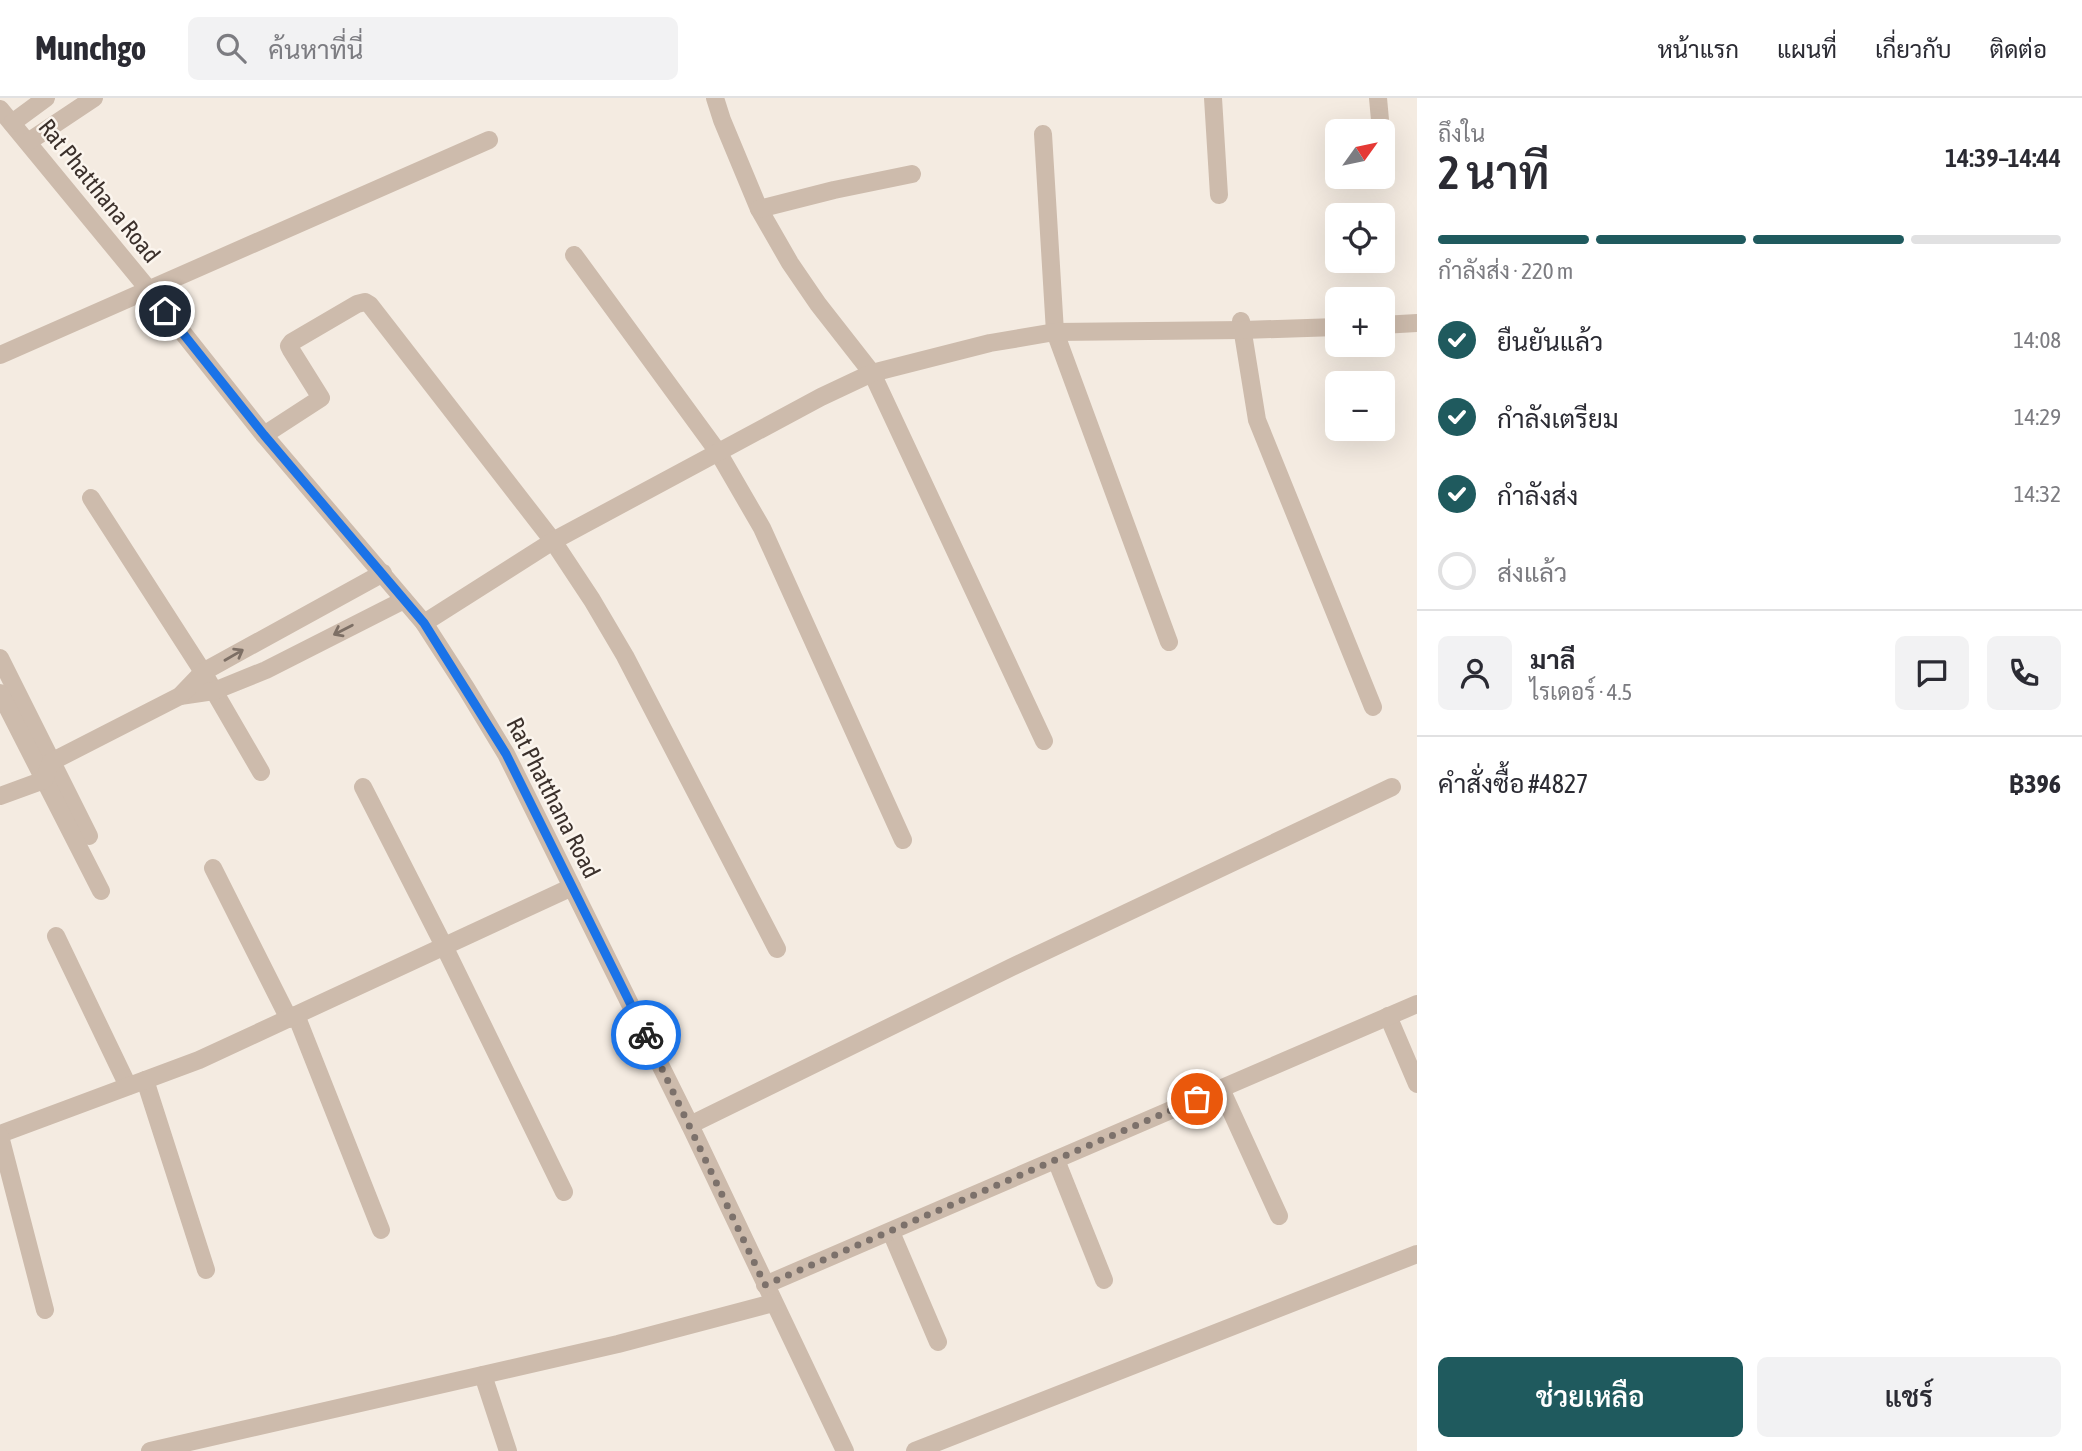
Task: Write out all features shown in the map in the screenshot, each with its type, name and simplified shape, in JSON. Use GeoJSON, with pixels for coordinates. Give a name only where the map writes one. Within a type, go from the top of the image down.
{"type":"FeatureCollection","features":[{"type":"Feature","properties":{"kind":"street"},"geometry":{"type":"LineString","coordinates":[[6,116],[46,98]]}},
{"type":"Feature","properties":{"kind":"street"},"geometry":{"type":"LineString","coordinates":[[28,142],[94,98]]}},
{"type":"Feature","properties":{"kind":"street"},"geometry":{"type":"LineString","coordinates":[[715,98],[759,209],[811,294],[872,373],[1044,741]]}},
{"type":"Feature","properties":{"kind":"street"},"geometry":{"type":"LineString","coordinates":[[1213,98],[1219,195]]}},
{"type":"Feature","properties":{"kind":"street"},"geometry":{"type":"LineString","coordinates":[[1378,98],[1380,119]]}},
{"type":"Feature","properties":{"kind":"street","name":"Rat Phatthana Road"},"geometry":{"type":"LineString","coordinates":[[6,116],[264,435],[424,623],[506,754],[690,1125],[845,1451]]}},
{"type":"Feature","properties":{"kind":"street"},"geometry":{"type":"LineString","coordinates":[[1043,134],[1055,331],[1169,642]]}},
{"type":"Feature","properties":{"kind":"street"},"geometry":{"type":"LineString","coordinates":[[0,355],[489,140]]}},
{"type":"Feature","properties":{"kind":"street"},"geometry":{"type":"LineString","coordinates":[[759,209],[912,174]]}},
{"type":"Feature","properties":{"kind":"street"},"geometry":{"type":"LineString","coordinates":[[574,254],[718,452],[762,528],[903,840]]}},
{"type":"Feature","properties":{"kind":"street"},"geometry":{"type":"LineString","coordinates":[[264,435],[321,398],[291,350],[289,346],[292,342],[356,304],[368,303],[553,541],[592,600],[625,656],[777,948]]}},
{"type":"Feature","properties":{"kind":"street"},"geometry":{"type":"LineString","coordinates":[[1395,324],[1417,323]]}},
{"type":"Feature","properties":{"kind":"street"},"geometry":{"type":"LineString","coordinates":[[1242,325],[1257,420],[1373,707]]}},
{"type":"Feature","properties":{"kind":"street"},"geometry":{"type":"LineString","coordinates":[[424,623],[553,541],[821,397],[872,373],[990,343],[1055,331],[1242,325],[1325,327]]}},
{"type":"Feature","properties":{"kind":"street"},"geometry":{"type":"LineString","coordinates":[[91,498],[204,672],[261,772]]}},
{"type":"Feature","properties":{"kind":"street"},"geometry":{"type":"LineString","coordinates":[[0,796],[44,780],[51,762],[180,696],[204,672],[383,573]]}},
{"type":"Feature","properties":{"kind":"street"},"geometry":{"type":"LineString","coordinates":[[180,696],[214,691],[266,670],[404,600]]}},
{"type":"Feature","properties":{"kind":"street"},"geometry":{"type":"LineString","coordinates":[[0,658],[89,836]]}},
{"type":"Feature","properties":{"kind":"street"},"geometry":{"type":"LineString","coordinates":[[0,693],[101,891]]}},
{"type":"Feature","properties":{"kind":"street"},"geometry":{"type":"LineString","coordinates":[[363,787],[564,1192]]}},
{"type":"Feature","properties":{"kind":"street"},"geometry":{"type":"LineString","coordinates":[[690,1125],[1012,967],[1392,787]]}},
{"type":"Feature","properties":{"kind":"street"},"geometry":{"type":"LineString","coordinates":[[213,868],[292,1017],[381,1230]]}},
{"type":"Feature","properties":{"kind":"street"},"geometry":{"type":"LineString","coordinates":[[45,1310],[0,1135],[199,1060],[572,887]]}},
{"type":"Feature","properties":{"kind":"street"},"geometry":{"type":"LineString","coordinates":[[56,936],[136,1083],[206,1270]]}},
{"type":"Feature","properties":{"kind":"street"},"geometry":{"type":"LineString","coordinates":[[765,1285],[1417,1004]]}},
{"type":"Feature","properties":{"kind":"street"},"geometry":{"type":"LineString","coordinates":[[1388,1016],[1417,1084]]}},
{"type":"Feature","properties":{"kind":"street"},"geometry":{"type":"LineString","coordinates":[[1221,1088],[1279,1216]]}},
{"type":"Feature","properties":{"kind":"street"},"geometry":{"type":"LineString","coordinates":[[1056,1160],[1104,1280]]}},
{"type":"Feature","properties":{"kind":"street"},"geometry":{"type":"LineString","coordinates":[[891,1232],[938,1342]]}},
{"type":"Feature","properties":{"kind":"street"},"geometry":{"type":"LineString","coordinates":[[915,1451],[1417,1254]]}},
{"type":"Feature","properties":{"kind":"street"},"geometry":{"type":"LineString","coordinates":[[150,1451],[618,1344],[773,1303]]}},
{"type":"Feature","properties":{"kind":"street"},"geometry":{"type":"LineString","coordinates":[[482,1375],[508,1451]]}},
{"type":"Feature","properties":{"kind":"way so far"},"geometry":{"type":"LineString","coordinates":[[646,1035],[765,1285],[1197,1099]]}},
{"type":"Feature","properties":{"kind":"route"},"geometry":{"type":"LineString","coordinates":[[165,311],[264,435],[424,623],[506,754],[646,1035]]}}]}
